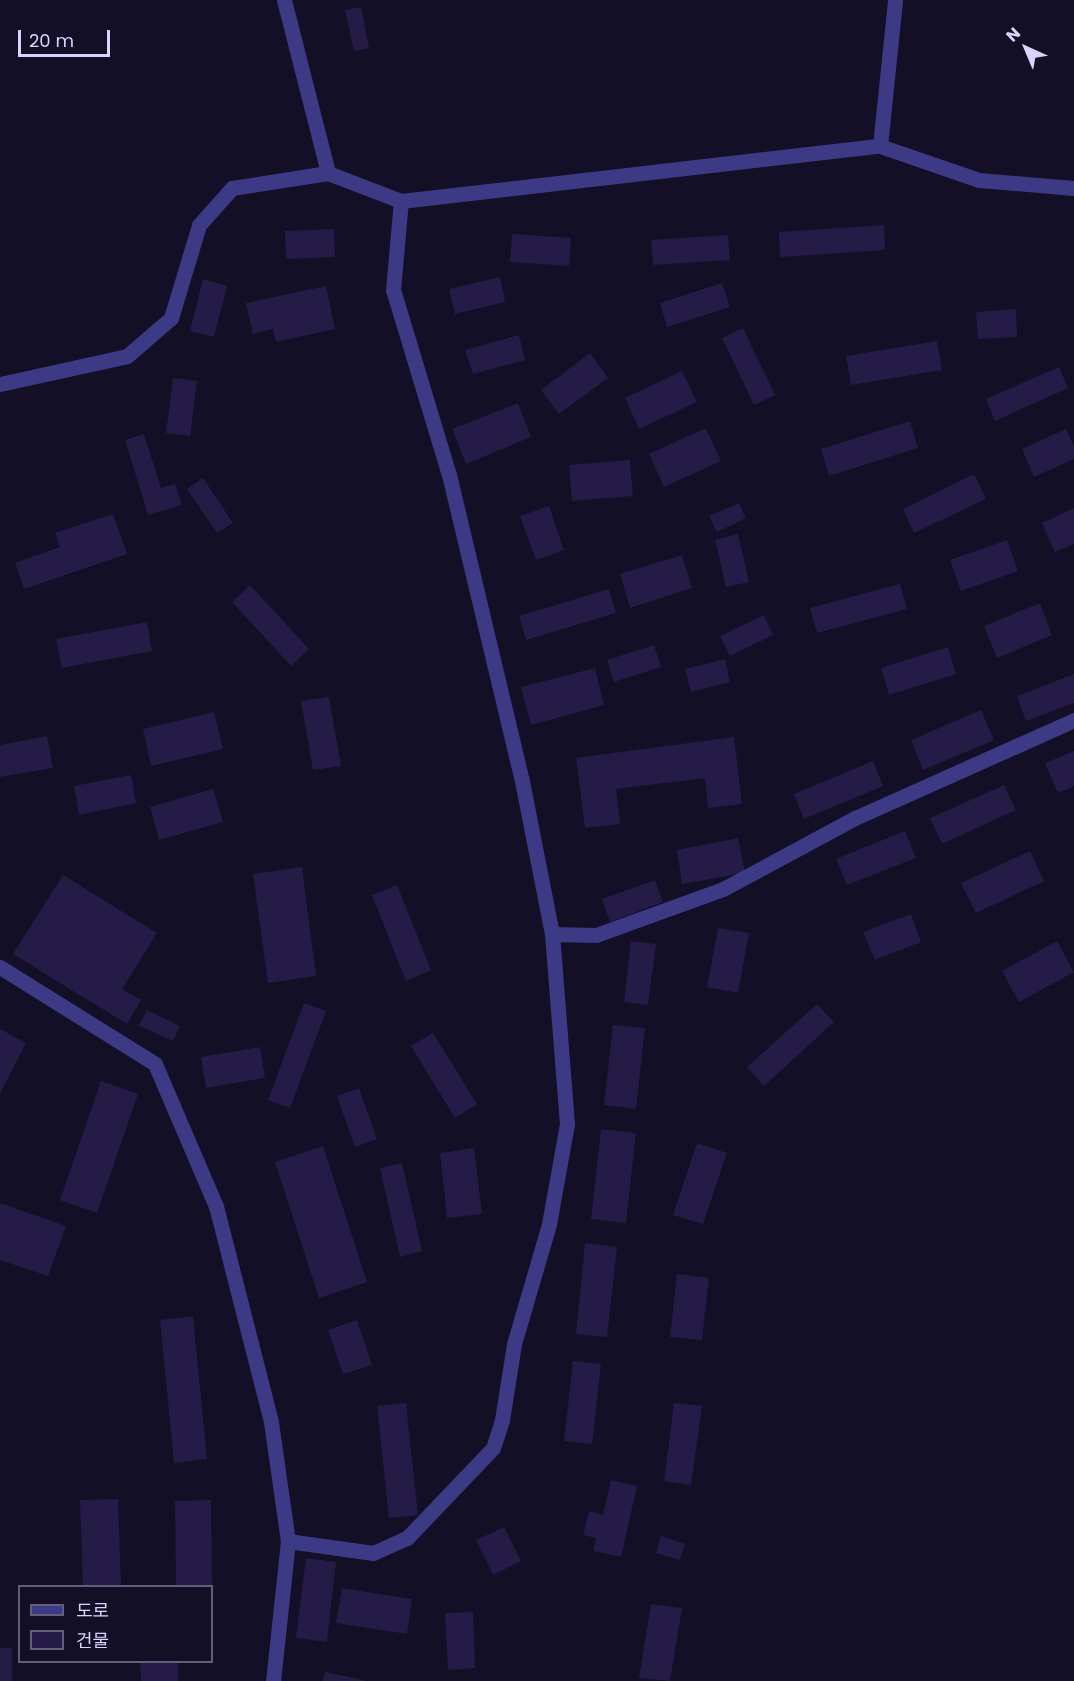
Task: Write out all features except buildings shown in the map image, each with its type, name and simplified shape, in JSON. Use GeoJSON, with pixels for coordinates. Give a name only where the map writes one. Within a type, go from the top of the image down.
{"type":"FeatureCollection","features":[{"type":"Feature","properties":{"kind":"street"},"geometry":{"type":"LineString","coordinates":[[284,0],[328,173]]}},
{"type":"Feature","properties":{"kind":"street"},"geometry":{"type":"LineString","coordinates":[[880,146],[895,0]]}},
{"type":"Feature","properties":{"kind":"street"},"geometry":{"type":"LineString","coordinates":[[0,384],[127,356],[171,318],[199,225],[232,188],[328,173],[401,201],[880,146],[979,180],[1074,188]]}},
{"type":"Feature","properties":{"kind":"street"},"geometry":{"type":"LineString","coordinates":[[288,1541],[373,1552],[407,1538],[493,1448],[502,1420],[514,1344],[549,1224],[567,1124],[552,934],[522,781],[449,475],[393,290],[401,201]]}},
{"type":"Feature","properties":{"kind":"street"},"geometry":{"type":"LineString","coordinates":[[552,934],[596,935],[723,889],[855,818],[1074,720]]}},
{"type":"Feature","properties":{"kind":"street"},"geometry":{"type":"LineString","coordinates":[[0,967],[155,1064],[216,1206],[271,1422],[288,1541],[273,1681]]}}]}
